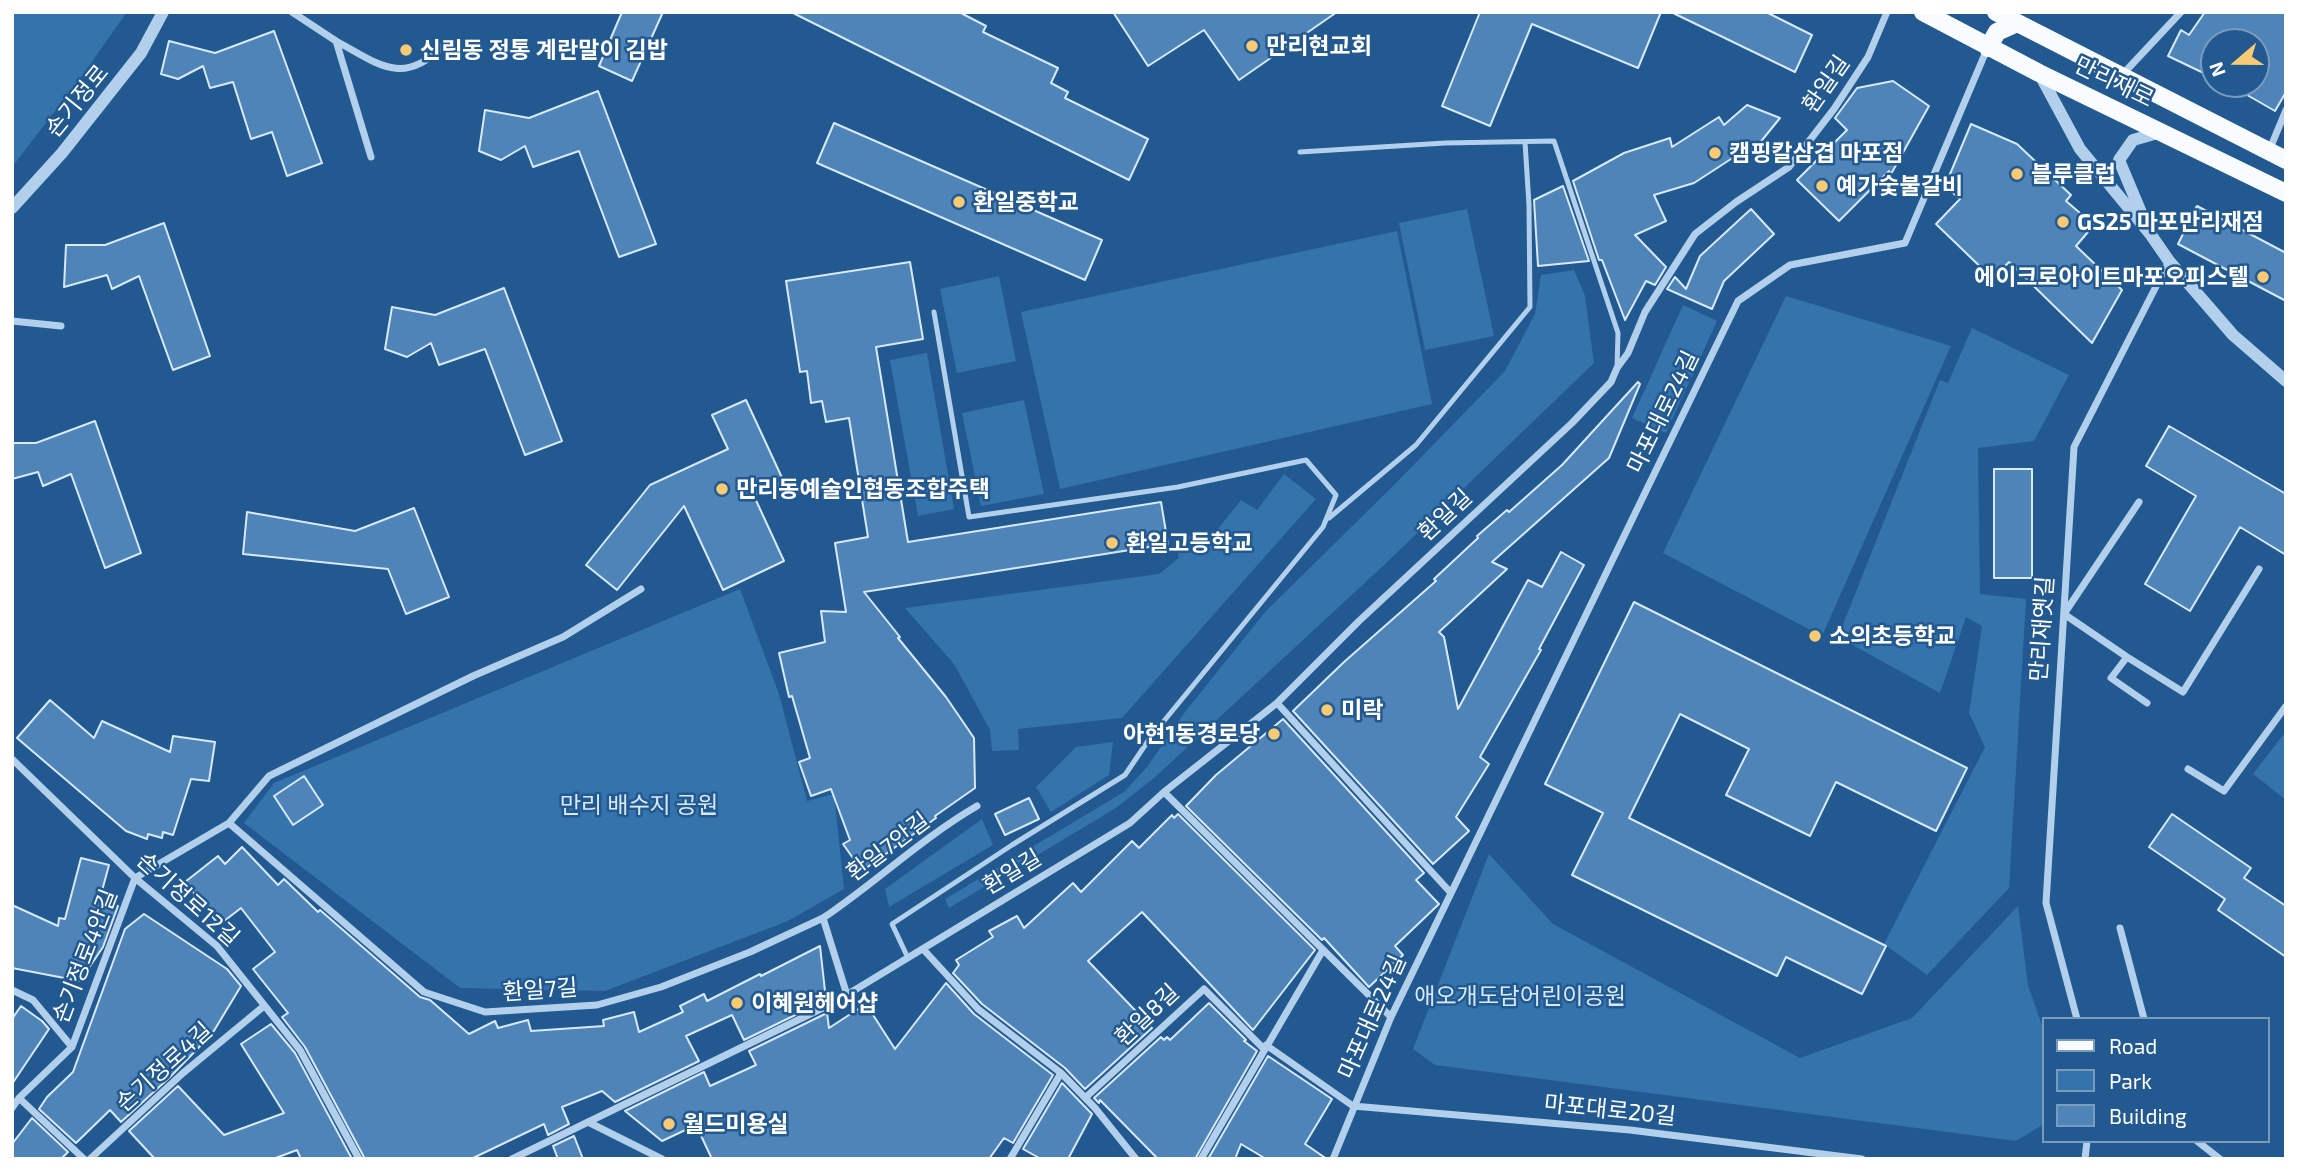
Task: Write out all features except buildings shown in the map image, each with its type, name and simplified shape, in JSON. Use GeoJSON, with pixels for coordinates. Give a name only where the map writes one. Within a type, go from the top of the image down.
{"type":"FeatureCollection","features":[{"type":"Feature","properties":{"kind":"main road","name":"만리재로"},"geometry":{"type":"LineString","coordinates":[[1923,12],[1988,48],[2286,192]]}},
{"type":"Feature","properties":{"kind":"main road","name":"만리재로"},"geometry":{"type":"LineString","coordinates":[[1996,12],[2286,160]]}},
{"type":"Feature","properties":{"kind":"main road"},"geometry":{"type":"LineString","coordinates":[[1988,48],[1997,32],[2017,23]]}},
{"type":"Feature","properties":{"kind":"street","name":"손기정로"},"geometry":{"type":"LineString","coordinates":[[12,208],[62,153],[141,53],[163,12]]}},
{"type":"Feature","properties":{"kind":"street"},"geometry":{"type":"LineString","coordinates":[[292,12],[336,41],[389,69],[408,68],[429,60],[442,47]]}},
{"type":"Feature","properties":{"kind":"street","name":"환일길"},"geometry":{"type":"LineString","coordinates":[[512,1159],[847,995],[1130,823],[1164,792],[1277,703],[1359,621],[1572,423],[1611,382],[1628,353],[1644,312],[1695,234],[1789,167],[1834,109],[1868,57],[1887,12]]}},
{"type":"Feature","properties":{"kind":"street"},"geometry":{"type":"LineString","coordinates":[[2121,75],[2181,12]]}},
{"type":"Feature","properties":{"kind":"street"},"geometry":{"type":"LineString","coordinates":[[336,41],[370,157]]}},
{"type":"Feature","properties":{"kind":"street","name":"마포대로24길"},"geometry":{"type":"LineString","coordinates":[[1333,1159],[1391,1017],[1738,301],[1790,265],[1905,243],[1988,48]]}},
{"type":"Feature","properties":{"kind":"street"},"geometry":{"type":"LineString","coordinates":[[2039,73],[2080,149],[2169,261],[2233,335],[2286,381]]}},
{"type":"Feature","properties":{"kind":"street"},"geometry":{"type":"LineString","coordinates":[[2269,152],[2286,110]]}},
{"type":"Feature","properties":{"kind":"street"},"geometry":{"type":"LineString","coordinates":[[2151,235],[2119,160],[2133,140],[2161,132]]}},
{"type":"Feature","properties":{"kind":"street","name":"만리재옛길"},"geometry":{"type":"LineString","coordinates":[[2076,1017],[2046,903],[2074,447],[2169,261]]}},
{"type":"Feature","properties":{"kind":"street"},"geometry":{"type":"LineString","coordinates":[[12,321],[61,326]]}},
{"type":"Feature","properties":{"kind":"street"},"geometry":{"type":"LineString","coordinates":[[2139,502],[2064,614],[2183,692],[2259,569]]}},
{"type":"Feature","properties":{"kind":"street"},"geometry":{"type":"LineString","coordinates":[[135,878],[229,823],[269,776],[473,676],[563,637],[641,589]]}},
{"type":"Feature","properties":{"kind":"street"},"geometry":{"type":"LineString","coordinates":[[2127,657],[2111,678],[2147,703]]}},
{"type":"Feature","properties":{"kind":"street"},"geometry":{"type":"LineString","coordinates":[[1277,703],[1451,893]]}},
{"type":"Feature","properties":{"kind":"street"},"geometry":{"type":"LineString","coordinates":[[2188,769],[2224,791],[2286,706]]}},
{"type":"Feature","properties":{"kind":"street","name":"손기정로12길"},"geometry":{"type":"LineString","coordinates":[[12,759],[135,878],[217,946],[300,1050],[359,1159]]}},
{"type":"Feature","properties":{"kind":"street"},"geometry":{"type":"LineString","coordinates":[[1164,792],[1391,1017]]}},
{"type":"Feature","properties":{"kind":"street","name":"환일7안길"},"geometry":{"type":"LineString","coordinates":[[822,918],[977,806]]}},
{"type":"Feature","properties":{"kind":"street","name":"환일7길"},"geometry":{"type":"LineString","coordinates":[[229,823],[425,992],[485,1012],[597,1005],[687,977],[750,952],[822,918]]}},
{"type":"Feature","properties":{"kind":"street","name":"손기정로4안길"},"geometry":{"type":"LineString","coordinates":[[12,1108],[72,1047],[135,878]]}},
{"type":"Feature","properties":{"kind":"street"},"geometry":{"type":"LineString","coordinates":[[822,918],[847,995]]}},
{"type":"Feature","properties":{"kind":"street"},"geometry":{"type":"LineString","coordinates":[[2120,928],[2143,1017]]}},
{"type":"Feature","properties":{"kind":"street"},"geometry":{"type":"LineString","coordinates":[[923,948],[978,1009],[1062,1073],[1136,1159]]}},
{"type":"Feature","properties":{"kind":"street"},"geometry":{"type":"LineString","coordinates":[[1200,1159],[1323,950]]}},
{"type":"Feature","properties":{"kind":"street","name":"환일8길"},"geometry":{"type":"LineString","coordinates":[[1085,1098],[1203,989],[1265,1047],[1353,1106]]}},
{"type":"Feature","properties":{"kind":"street"},"geometry":{"type":"LineString","coordinates":[[12,990],[33,1000],[72,1047]]}},
{"type":"Feature","properties":{"kind":"street","name":"손기정로4길"},"geometry":{"type":"LineString","coordinates":[[90,1159],[183,1073],[264,1006]]}},
{"type":"Feature","properties":{"kind":"street"},"geometry":{"type":"LineString","coordinates":[[1010,1159],[1062,1073]]}},
{"type":"Feature","properties":{"kind":"street"},"geometry":{"type":"LineString","coordinates":[[19,1098],[84,1159]]}},
{"type":"Feature","properties":{"kind":"street","name":"마포대로20길"},"geometry":{"type":"LineString","coordinates":[[1353,1106],[1630,1130],[1862,1159]]}},
{"type":"Feature","properties":{"kind":"street"},"geometry":{"type":"LineString","coordinates":[[588,1122],[662,1159]]}},
{"type":"Feature","properties":{"kind":"street"},"geometry":{"type":"LineString","coordinates":[[2200,1143],[2220,1159]]}},
{"type":"Feature","properties":{"kind":"lane"},"geometry":{"type":"LineString","coordinates":[[1300,152],[1445,143],[1554,141],[1618,332],[1617,368]]}},
{"type":"Feature","properties":{"kind":"lane"},"geometry":{"type":"LineString","coordinates":[[1326,520],[1416,446],[1530,307],[1525,142]]}},
{"type":"Feature","properties":{"kind":"lane"},"geometry":{"type":"LineString","coordinates":[[908,958],[892,924],[1125,775],[1150,738],[1323,527],[1336,495],[1306,460],[1178,487],[969,517],[933,312]]}},
{"type":"Feature","properties":{"kind":"green space"},"geometry":{"type":"Polygon","coordinates":[[[12,12],[127,12],[12,167],[12,12]]]}},
{"type":"Feature","properties":{"kind":"green space"},"geometry":{"type":"Polygon","coordinates":[[[1467,209],[1494,336],[1425,350],[1399,223],[1467,209]]]}},
{"type":"Feature","properties":{"kind":"green space"},"geometry":{"type":"Polygon","coordinates":[[[1397,231],[1432,404],[1060,489],[1021,312],[1397,231]]]}},
{"type":"Feature","properties":{"kind":"green space"},"geometry":{"type":"Polygon","coordinates":[[[1574,270],[1585,296],[1594,363],[1383,566],[1154,778],[1116,808],[949,908],[945,899],[1124,792],[1147,767],[1185,712],[1266,611],[1505,371],[1535,314],[1541,275],[1574,270]]]}},
{"type":"Feature","properties":{"kind":"green space"},"geometry":{"type":"Polygon","coordinates":[[[999,276],[1016,361],[957,373],[940,289],[999,276]]]}},
{"type":"Feature","properties":{"kind":"green space"},"geometry":{"type":"Polygon","coordinates":[[[1786,296],[1951,346],[1822,636],[1663,553],[1786,296]]]}},
{"type":"Feature","properties":{"kind":"green space"},"geometry":{"type":"Polygon","coordinates":[[[1683,305],[1717,321],[1666,433],[1632,418],[1683,305]]]}},
{"type":"Feature","properties":{"kind":"green space"},"geometry":{"type":"Polygon","coordinates":[[[1972,328],[2069,375],[2034,441],[1978,448],[1980,594],[2026,599],[2009,888],[1927,975],[1884,944],[1985,747],[1969,713],[1982,626],[1966,617],[1940,693],[1838,637],[1940,380],[1948,383],[1972,328]]]}},
{"type":"Feature","properties":{"kind":"green space"},"geometry":{"type":"Polygon","coordinates":[[[927,353],[954,509],[918,516],[890,360],[927,353]]]}},
{"type":"Feature","properties":{"kind":"green space"},"geometry":{"type":"Polygon","coordinates":[[[1024,400],[1044,494],[981,506],[962,413],[1024,400]]]}},
{"type":"Feature","properties":{"kind":"green space"},"geometry":{"type":"Polygon","coordinates":[[[1284,474],[1316,499],[1122,718],[1018,729],[1019,750],[992,751],[990,730],[954,664],[905,608],[1159,574],[1179,558],[1175,539],[1217,530],[1241,500],[1257,510],[1284,474]]]}},
{"type":"Feature","properties":{"kind":"green space","name":"만리 배수지 공원"},"geometry":{"type":"Polygon","coordinates":[[[740,589],[779,694],[807,801],[834,794],[844,889],[788,921],[605,991],[460,988],[244,823],[274,783],[740,589]]]}},
{"type":"Feature","properties":{"kind":"green space"},"geometry":{"type":"Polygon","coordinates":[[[2286,731],[2286,800],[2253,774],[2286,731]]]}},
{"type":"Feature","properties":{"kind":"green space"},"geometry":{"type":"Polygon","coordinates":[[[1113,742],[1109,775],[1051,812],[1036,787],[1076,747],[1113,742]]]}},
{"type":"Feature","properties":{"kind":"green space"},"geometry":{"type":"Polygon","coordinates":[[[982,819],[993,845],[889,907],[885,889],[982,819]]]}},
{"type":"Feature","properties":{"kind":"green space","name":"애오개도담어린이공원"},"geometry":{"type":"Polygon","coordinates":[[[1489,854],[1553,924],[1800,1058],[1912,1018],[2018,906],[2028,985],[2042,1025],[2042,1125],[2016,1141],[1435,1065],[1413,1049],[1489,854]]]}},
{"type":"Feature","properties":{"kind":"place","name":"만리현교회"},"geometry":{"type":"Point","coordinates":[1252,46]}},
{"type":"Feature","properties":{"kind":"place","name":"신림동 정통 계란말이 김밥"},"geometry":{"type":"Point","coordinates":[406,50]}},
{"type":"Feature","properties":{"kind":"place","name":"캠핑칼삼겹 마포점"},"geometry":{"type":"Point","coordinates":[1715,153]}},
{"type":"Feature","properties":{"kind":"place","name":"블루클럽"},"geometry":{"type":"Point","coordinates":[2017,174]}},
{"type":"Feature","properties":{"kind":"place","name":"예가숯불갈비"},"geometry":{"type":"Point","coordinates":[1822,186]}},
{"type":"Feature","properties":{"kind":"place","name":"환일중학교"},"geometry":{"type":"Point","coordinates":[959,202]}},
{"type":"Feature","properties":{"kind":"place","name":"GS25 마포만리재점"},"geometry":{"type":"Point","coordinates":[2063,222]}},
{"type":"Feature","properties":{"kind":"place","name":"에이크로아이트마포오피스텔"},"geometry":{"type":"Point","coordinates":[2263,277]}},
{"type":"Feature","properties":{"kind":"place","name":"만리동예술인협동조합주택"},"geometry":{"type":"Point","coordinates":[722,489]}},
{"type":"Feature","properties":{"kind":"place","name":"환일고등학교"},"geometry":{"type":"Point","coordinates":[1112,543]}},
{"type":"Feature","properties":{"kind":"place","name":"소의초등학교"},"geometry":{"type":"Point","coordinates":[1815,636]}},
{"type":"Feature","properties":{"kind":"place","name":"미락"},"geometry":{"type":"Point","coordinates":[1327,710]}},
{"type":"Feature","properties":{"kind":"place","name":"아현1동경로당"},"geometry":{"type":"Point","coordinates":[1274,734]}},
{"type":"Feature","properties":{"kind":"place","name":"이혜원헤어샵"},"geometry":{"type":"Point","coordinates":[737,1003]}},
{"type":"Feature","properties":{"kind":"place","name":"월드미용실"},"geometry":{"type":"Point","coordinates":[669,1124]}}]}
